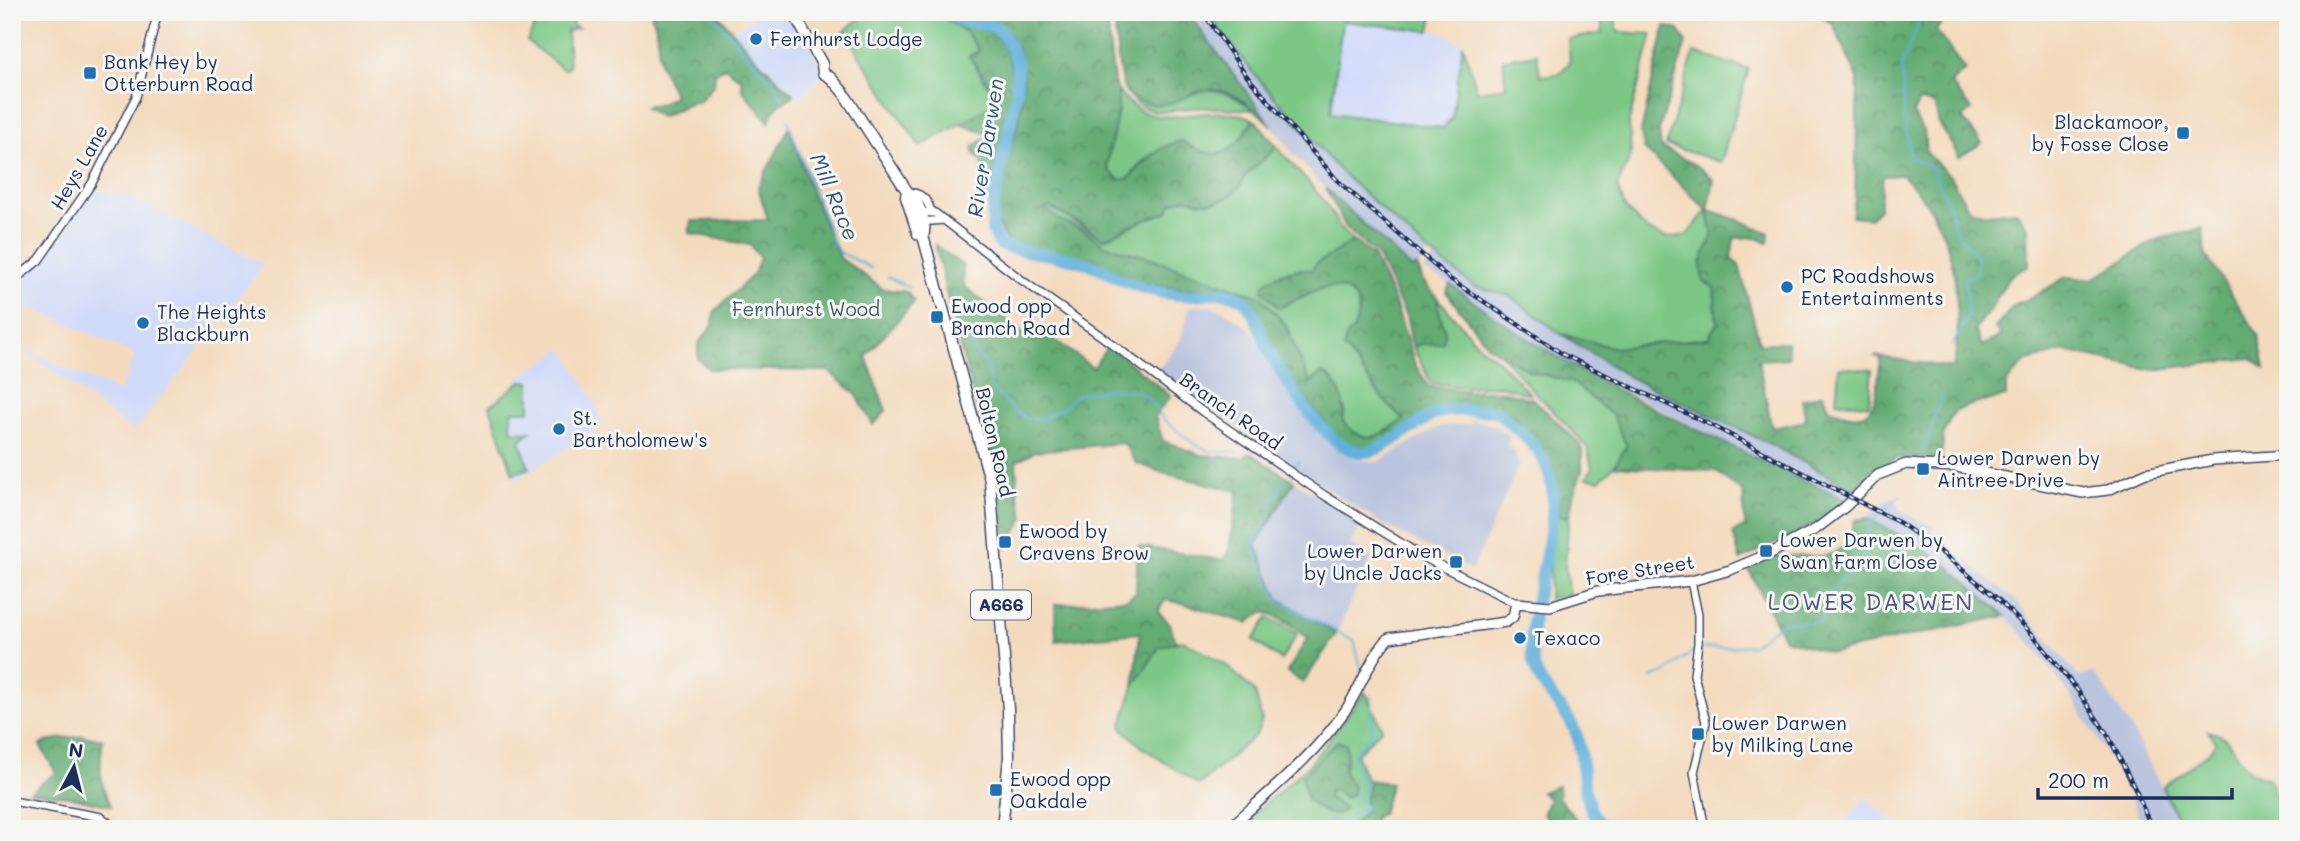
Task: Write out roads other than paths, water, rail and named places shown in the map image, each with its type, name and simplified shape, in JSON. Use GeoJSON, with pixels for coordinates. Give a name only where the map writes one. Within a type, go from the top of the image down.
{"type":"FeatureCollection","features":[{"type":"Feature","properties":{"kind":"highway","name":"Bolton Road"},"geometry":{"type":"LineString","coordinates":[[793,12],[822,64],[823,74],[831,78],[843,92],[907,191],[906,197],[925,230],[923,236],[990,480],[1008,709],[1009,757],[1002,829]]}},
{"type":"Feature","properties":{"kind":"main road","name":"Fore Street"},"geometry":{"type":"LineString","coordinates":[[1516,603],[1555,605],[1598,591],[1691,581],[1755,561],[1816,529],[1845,507],[1878,475],[1906,464],[1957,467],[2083,492],[2108,490],[2146,472],[2213,460],[2288,455]]}},
{"type":"Feature","properties":{"kind":"main road"},"geometry":{"type":"LineString","coordinates":[[1228,829],[1313,752],[1345,711],[1362,685],[1380,648],[1389,638],[1506,622],[1513,617],[1516,603]]}},
{"type":"Feature","properties":{"kind":"street","name":"Heys Lane"},"geometry":{"type":"LineString","coordinates":[[12,282],[39,260],[92,183],[136,97],[159,12]]}},
{"type":"Feature","properties":{"kind":"street","name":"Branch Road"},"geometry":{"type":"LineString","coordinates":[[907,191],[918,193],[927,201],[931,211],[1023,281],[1203,412],[1324,495],[1425,558],[1516,603]]}},
{"type":"Feature","properties":{"kind":"street"},"geometry":{"type":"LineString","coordinates":[[917,217],[931,211]]}},
{"type":"Feature","properties":{"kind":"street"},"geometry":{"type":"LineString","coordinates":[[917,217],[944,220]]}},
{"type":"Feature","properties":{"kind":"street"},"geometry":{"type":"LineString","coordinates":[[1691,581],[1697,605],[1698,643],[1694,675],[1706,722],[1694,772],[1705,829]]}},
{"type":"Feature","properties":{"kind":"street"},"geometry":{"type":"LineString","coordinates":[[12,801],[101,817],[117,829]]}},
{"type":"Feature","properties":{"kind":"waterway","name":"Mill Race"},"geometry":{"type":"LineString","coordinates":[[710,12],[775,86],[783,99]]}},
{"type":"Feature","properties":{"kind":"waterway","name":"River Darwen"},"geometry":{"type":"LineString","coordinates":[[947,12],[958,20],[999,29],[1017,63],[1017,92],[993,206],[992,230],[1000,245],[1083,262],[1156,292],[1186,295],[1222,293],[1238,297],[1252,311],[1273,358],[1305,407],[1332,437],[1345,447],[1358,452],[1378,449],[1429,417],[1444,411],[1458,410],[1496,411],[1534,447],[1544,461],[1551,482],[1553,506],[1535,608],[1532,656],[1539,678],[1574,728],[1587,798],[1597,820],[1605,829]]}},
{"type":"Feature","properties":{"kind":"waterway"},"geometry":{"type":"LineString","coordinates":[[1923,12],[1902,65],[1904,119],[1911,157],[1932,168],[1949,206],[1956,232],[1977,256],[1976,274],[1965,278],[1968,317],[1952,346]]}},
{"type":"Feature","properties":{"kind":"waterway","name":"Mill Race"},"geometry":{"type":"LineString","coordinates":[[788,121],[833,242],[839,252],[871,268]]}},
{"type":"Feature","properties":{"kind":"waterway","name":"Mill Race"},"geometry":{"type":"LineString","coordinates":[[888,277],[909,288]]}},
{"type":"Feature","properties":{"kind":"waterway","name":"Mill Race"},"geometry":{"type":"LineString","coordinates":[[955,323],[987,365],[991,387],[1014,411],[1027,418],[1042,419],[1063,408],[1078,394],[1111,389],[1138,391],[1148,398],[1165,421],[1196,445],[1210,451],[1238,452]]}},
{"type":"Feature","properties":{"kind":"waterway"},"geometry":{"type":"LineString","coordinates":[[1923,450],[1943,394]]}},
{"type":"Feature","properties":{"kind":"waterway"},"geometry":{"type":"LineString","coordinates":[[1314,432],[1319,423]]}},
{"type":"Feature","properties":{"kind":"waterway"},"geometry":{"type":"LineString","coordinates":[[1295,466],[1298,461]]}},
{"type":"Feature","properties":{"kind":"waterway"},"geometry":{"type":"LineString","coordinates":[[1286,478],[1272,501],[1270,515],[1254,546],[1278,601],[1354,641],[1362,672]]}},
{"type":"Feature","properties":{"kind":"waterway"},"geometry":{"type":"LineString","coordinates":[[1699,649],[1752,645],[1783,622],[1821,622],[1834,587],[1864,558],[1868,525],[1901,495]]}},
{"type":"Feature","properties":{"kind":"waterway","name":"River Darwen"},"geometry":{"type":"LineString","coordinates":[[1531,643],[1541,648]]}},
{"type":"Feature","properties":{"kind":"waterway"},"geometry":{"type":"LineString","coordinates":[[1651,678],[1665,673],[1694,651]]}},
{"type":"Feature","properties":{"kind":"waterway"},"geometry":{"type":"LineString","coordinates":[[1328,829],[1331,820],[1344,825],[1351,814],[1365,809],[1366,806],[1358,799],[1366,783],[1360,776],[1353,756],[1372,732],[1370,696]]}},
{"type":"Feature","properties":{"kind":"railway"},"geometry":{"type":"LineString","coordinates":[[1203,12],[1245,74],[1338,181],[1450,279],[1564,355],[1713,426],[1900,523],[1936,548],[1999,600],[2034,636],[2078,691],[2109,737],[2152,829]]}},
{"type":"Feature","properties":{"kind":"place","name":"Fernhurst Lodge"},"geometry":{"type":"Point","coordinates":[756,39]}},
{"type":"Feature","properties":{"kind":"place","name":"Bank Hey by Otterburn Road"},"geometry":{"type":"Point","coordinates":[90,73]}},
{"type":"Feature","properties":{"kind":"place","name":"Blackamoor, by Fosse Close"},"geometry":{"type":"Point","coordinates":[2183,133]}},
{"type":"Feature","properties":{"kind":"place","name":"PC Roadshows Entertainments"},"geometry":{"type":"Point","coordinates":[1787,287]}},
{"type":"Feature","properties":{"kind":"place","name":"Ewood opp Branch Road"},"geometry":{"type":"Point","coordinates":[937,317]}},
{"type":"Feature","properties":{"kind":"place","name":"The Heights Blackburn"},"geometry":{"type":"Point","coordinates":[143,323]}},
{"type":"Feature","properties":{"kind":"place","name":"St. Bartholomew's"},"geometry":{"type":"Point","coordinates":[559,429]}},
{"type":"Feature","properties":{"kind":"place","name":"Lower Darwen by Aintree Drive"},"geometry":{"type":"Point","coordinates":[1923,469]}},
{"type":"Feature","properties":{"kind":"place","name":"Ewood by Cravens Brow"},"geometry":{"type":"Point","coordinates":[1005,542]}},
{"type":"Feature","properties":{"kind":"place","name":"Lower Darwen by Swan Farm Close"},"geometry":{"type":"Point","coordinates":[1766,551]}},
{"type":"Feature","properties":{"kind":"place","name":"Lower Darwen by Uncle Jacks"},"geometry":{"type":"Point","coordinates":[1456,562]}},
{"type":"Feature","properties":{"kind":"place","name":"Texaco"},"geometry":{"type":"Point","coordinates":[1520,638]}},
{"type":"Feature","properties":{"kind":"place","name":"Lower Darwen by Milking Lane"},"geometry":{"type":"Point","coordinates":[1698,734]}},
{"type":"Feature","properties":{"kind":"place","name":"Ewood opp Oakdale"},"geometry":{"type":"Point","coordinates":[996,790]}},
{"type":"Feature","properties":{"kind":"district","name":"LOWER DARWEN"},"geometry":{"type":"Point","coordinates":[1871,602]}},
{"type":"Feature","properties":{"kind":"park label","name":"Fernhurst Wood"},"geometry":{"type":"Point","coordinates":[806,309]}}]}
